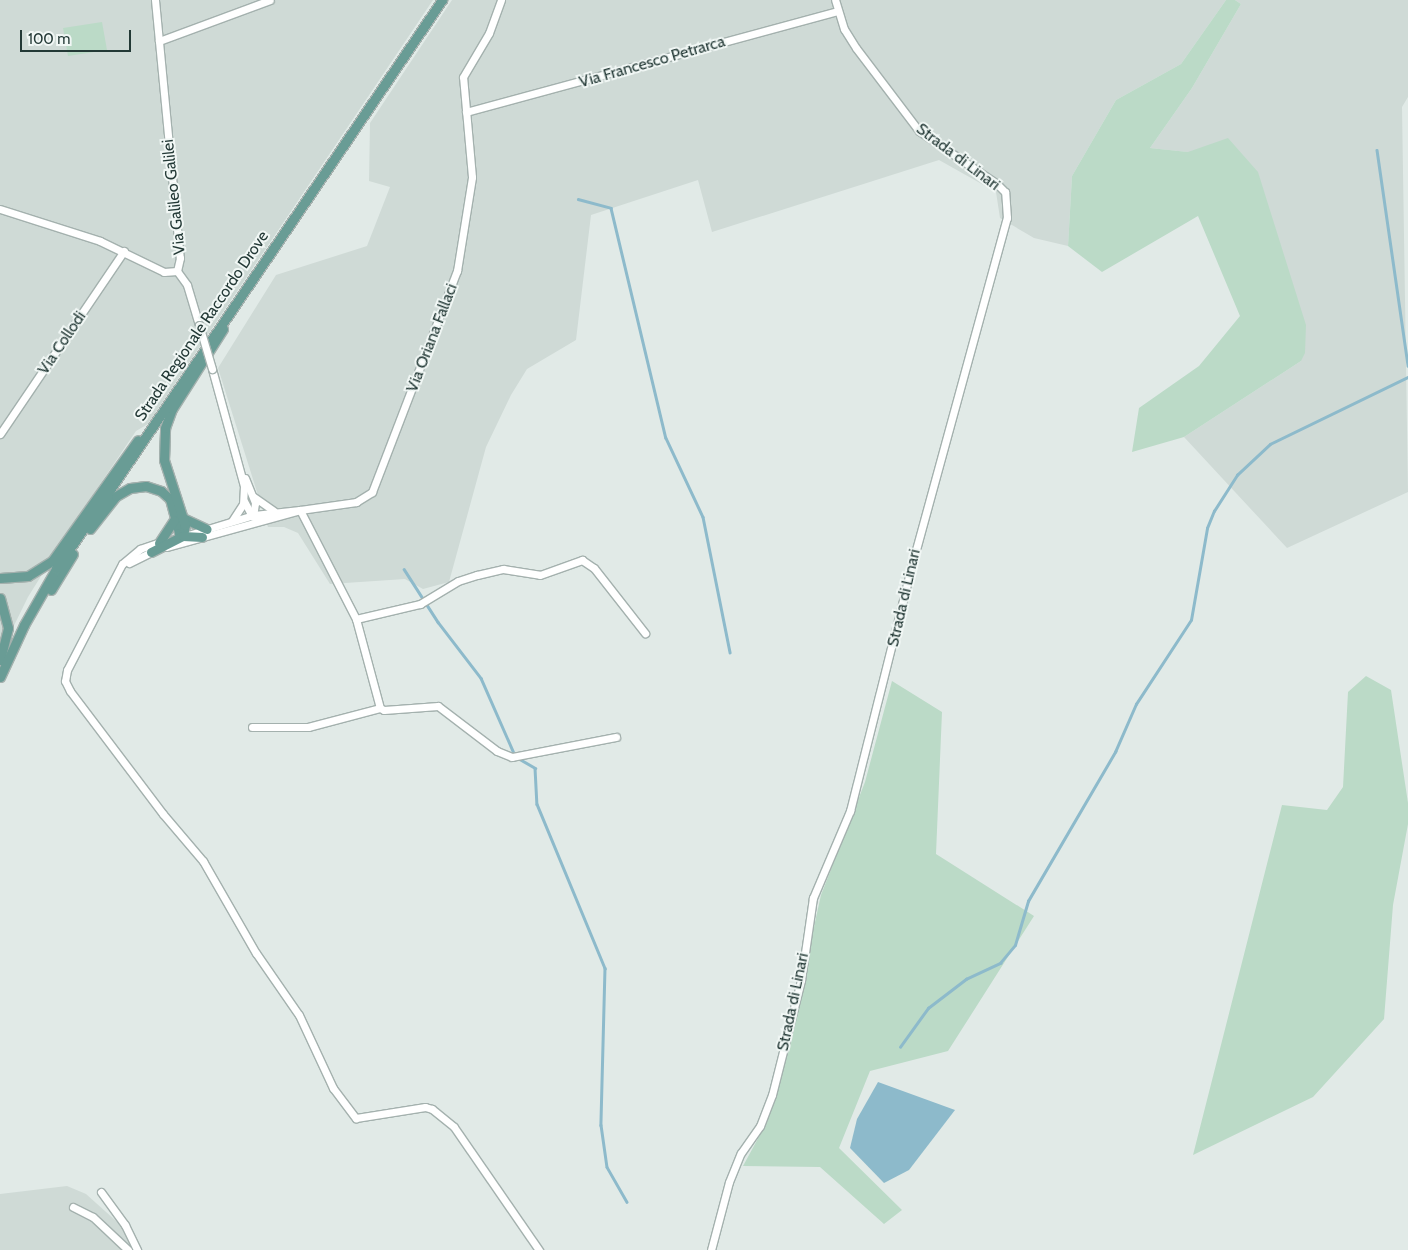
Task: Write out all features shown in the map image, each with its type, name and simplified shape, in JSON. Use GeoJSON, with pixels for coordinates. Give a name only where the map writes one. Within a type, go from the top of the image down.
{"type":"FeatureCollection","features":[{"type":"Feature","properties":{"kind":"main road","name":"Strada Regionale Raccordo Drove"},"geometry":{"type":"LineString","coordinates":[[0,677],[28,617],[149,430],[442,0]]}},
{"type":"Feature","properties":{"kind":"main road"},"geometry":{"type":"LineString","coordinates":[[182,536],[164,460],[165,428],[179,398],[218,340],[228,315]]}},
{"type":"Feature","properties":{"kind":"main road"},"geometry":{"type":"LineString","coordinates":[[0,578],[28,576],[52,561],[127,452],[149,430]]}},
{"type":"Feature","properties":{"kind":"main road"},"geometry":{"type":"LineString","coordinates":[[28,617],[47,596],[104,510],[119,494],[142,486],[159,489],[170,499],[178,518],[206,534]]}},
{"type":"Feature","properties":{"kind":"main road"},"geometry":{"type":"LineString","coordinates":[[159,543],[178,518]]}},
{"type":"Feature","properties":{"kind":"main road"},"geometry":{"type":"LineString","coordinates":[[151,552],[182,536],[206,534]]}},
{"type":"Feature","properties":{"kind":"main road"},"geometry":{"type":"LineString","coordinates":[[0,598],[8,628],[0,660]]}},
{"type":"Feature","properties":{"kind":"street","name":"Via Galileo Galilei"},"geometry":{"type":"LineString","coordinates":[[155,0],[180,254],[177,271],[186,282],[242,473]]}},
{"type":"Feature","properties":{"kind":"street"},"geometry":{"type":"LineString","coordinates":[[159,41],[270,0]]}},
{"type":"Feature","properties":{"kind":"street","name":"Via Oriana Fallaci"},"geometry":{"type":"LineString","coordinates":[[300,510],[356,502],[365,498],[377,481],[457,271],[472,177],[463,77],[488,33],[502,0]]}},
{"type":"Feature","properties":{"kind":"street","name":"Strada di Linari"},"geometry":{"type":"LineString","coordinates":[[711,1250],[729,1182],[741,1153],[760,1126],[772,1095],[801,980],[813,898],[850,811],[919,538],[1007,218],[1005,192],[919,131],[856,48],[837,10],[835,0]]}},
{"type":"Feature","properties":{"kind":"street","name":"Via Francesco Petrarca"},"geometry":{"type":"LineString","coordinates":[[466,112],[837,10]]}},
{"type":"Feature","properties":{"kind":"street"},"geometry":{"type":"LineString","coordinates":[[0,209],[124,251],[164,272],[177,271]]}},
{"type":"Feature","properties":{"kind":"street","name":"Via Collodi"},"geometry":{"type":"LineString","coordinates":[[0,434],[124,251]]}},
{"type":"Feature","properties":{"kind":"street"},"geometry":{"type":"LineString","coordinates":[[242,473],[253,496],[254,516]]}},
{"type":"Feature","properties":{"kind":"street"},"geometry":{"type":"LineString","coordinates":[[242,473],[244,501],[254,516]]}},
{"type":"Feature","properties":{"kind":"street"},"geometry":{"type":"LineString","coordinates":[[253,496],[274,511]]}},
{"type":"Feature","properties":{"kind":"street"},"geometry":{"type":"LineString","coordinates":[[231,522],[244,501]]}},
{"type":"Feature","properties":{"kind":"street"},"geometry":{"type":"LineString","coordinates":[[206,534],[231,522],[254,516],[274,511],[300,510]]}},
{"type":"Feature","properties":{"kind":"street"},"geometry":{"type":"LineString","coordinates":[[206,534],[300,510]]}},
{"type":"Feature","properties":{"kind":"street"},"geometry":{"type":"LineString","coordinates":[[300,510],[356,619],[380,708]]}},
{"type":"Feature","properties":{"kind":"street"},"geometry":{"type":"LineString","coordinates":[[119,572],[136,558],[151,552],[254,516],[270,518]]}},
{"type":"Feature","properties":{"kind":"street"},"geometry":{"type":"LineString","coordinates":[[182,536],[159,543],[132,555],[119,572],[67,670],[65,680],[70,691],[151,800],[203,861],[256,953],[299,1015],[333,1088],[356,1118],[424,1107],[432,1109],[454,1127],[539,1250]]}},
{"type":"Feature","properties":{"kind":"street"},"geometry":{"type":"LineString","coordinates":[[356,619],[420,604],[458,581],[477,575],[503,569],[540,575],[582,560],[594,568],[645,633]]}},
{"type":"Feature","properties":{"kind":"street"},"geometry":{"type":"LineString","coordinates":[[252,727],[308,727],[380,708],[388,711],[438,706],[497,751],[512,757],[616,737]]}},
{"type":"Feature","properties":{"kind":"street"},"geometry":{"type":"LineString","coordinates":[[101,1192],[125,1225],[137,1250]]}},
{"type":"Feature","properties":{"kind":"street"},"geometry":{"type":"LineString","coordinates":[[74,1206],[93,1217],[128,1250]]}},
{"type":"Feature","properties":{"kind":"shaded area"},"geometry":{"type":"Polygon","coordinates":[[[0,0],[433,0],[148,424],[136,431],[76,520],[28,597],[0,654],[0,0]]]}},
{"type":"Feature","properties":{"kind":"shaded area"},"geometry":{"type":"Polygon","coordinates":[[[452,0],[1226,0],[1181,64],[1116,100],[1072,176],[1068,246],[1034,238],[1000,218],[996,192],[939,160],[712,232],[698,180],[591,215],[576,340],[527,369],[511,395],[486,447],[449,582],[423,589],[405,579],[330,584],[298,533],[284,527],[268,527],[218,368],[276,275],[367,246],[390,187],[369,181],[370,123],[452,0]]]}},
{"type":"Feature","properties":{"kind":"shaded area"},"geometry":{"type":"Polygon","coordinates":[[[1235,0],[1408,0],[1408,97],[1402,107],[1408,492],[1287,548],[1184,437],[1301,361],[1188,152],[1150,148],[1192,88],[1241,4],[1235,0]]]}},
{"type":"Feature","properties":{"kind":"shaded area"},"geometry":{"type":"Polygon","coordinates":[[[67,1186],[86,1194],[125,1229],[142,1250],[0,1250],[0,1194],[67,1186]]]}},
{"type":"Feature","properties":{"kind":"green space"},"geometry":{"type":"Polygon","coordinates":[[[1226,0],[1235,0],[1241,4],[1192,88],[1150,148],[1188,152],[1228,138],[1258,172],[1306,325],[1305,353],[1301,361],[1184,437],[1132,452],[1139,408],[1199,366],[1240,316],[1198,216],[1102,272],[1068,246],[1072,176],[1116,100],[1181,64],[1226,0]]]}},
{"type":"Feature","properties":{"kind":"green space"},"geometry":{"type":"Polygon","coordinates":[[[102,22],[107,50],[68,56],[63,28],[102,22]]]}},
{"type":"Feature","properties":{"kind":"green space"},"geometry":{"type":"Polygon","coordinates":[[[1366,676],[1391,690],[1408,803],[1408,824],[1393,905],[1384,1019],[1313,1097],[1193,1155],[1282,805],[1327,810],[1343,787],[1348,692],[1366,676]]]}},
{"type":"Feature","properties":{"kind":"green space"},"geometry":{"type":"Polygon","coordinates":[[[892,681],[942,712],[936,854],[1034,916],[948,1051],[870,1071],[839,1148],[902,1210],[884,1224],[820,1167],[743,1166],[767,1122],[780,1080],[821,895],[865,782],[892,681]]]}},
{"type":"Feature","properties":{"kind":"water"},"geometry":{"type":"Polygon","coordinates":[[[878,1082],[955,1110],[909,1170],[884,1183],[850,1148],[857,1119],[878,1082]]]}},
{"type":"Feature","properties":{"kind":"waterway"},"geometry":{"type":"LineString","coordinates":[[1377,150],[1408,366]]}},
{"type":"Feature","properties":{"kind":"waterway"},"geometry":{"type":"LineString","coordinates":[[578,199],[611,208],[666,438],[703,517],[730,652]]}},
{"type":"Feature","properties":{"kind":"waterway"},"geometry":{"type":"LineString","coordinates":[[900,1047],[928,1008],[966,979],[1000,963],[1015,945],[1028,901],[1115,752],[1136,704],[1191,620],[1207,528],[1214,511],[1237,475],[1270,444],[1408,377]]}},
{"type":"Feature","properties":{"kind":"waterway"},"geometry":{"type":"LineString","coordinates":[[404,569],[438,622],[481,678],[513,751]]}},
{"type":"Feature","properties":{"kind":"waterway"},"geometry":{"type":"LineString","coordinates":[[518,758],[535,768],[537,804],[605,968],[601,1125],[607,1167],[627,1202]]}}]}
